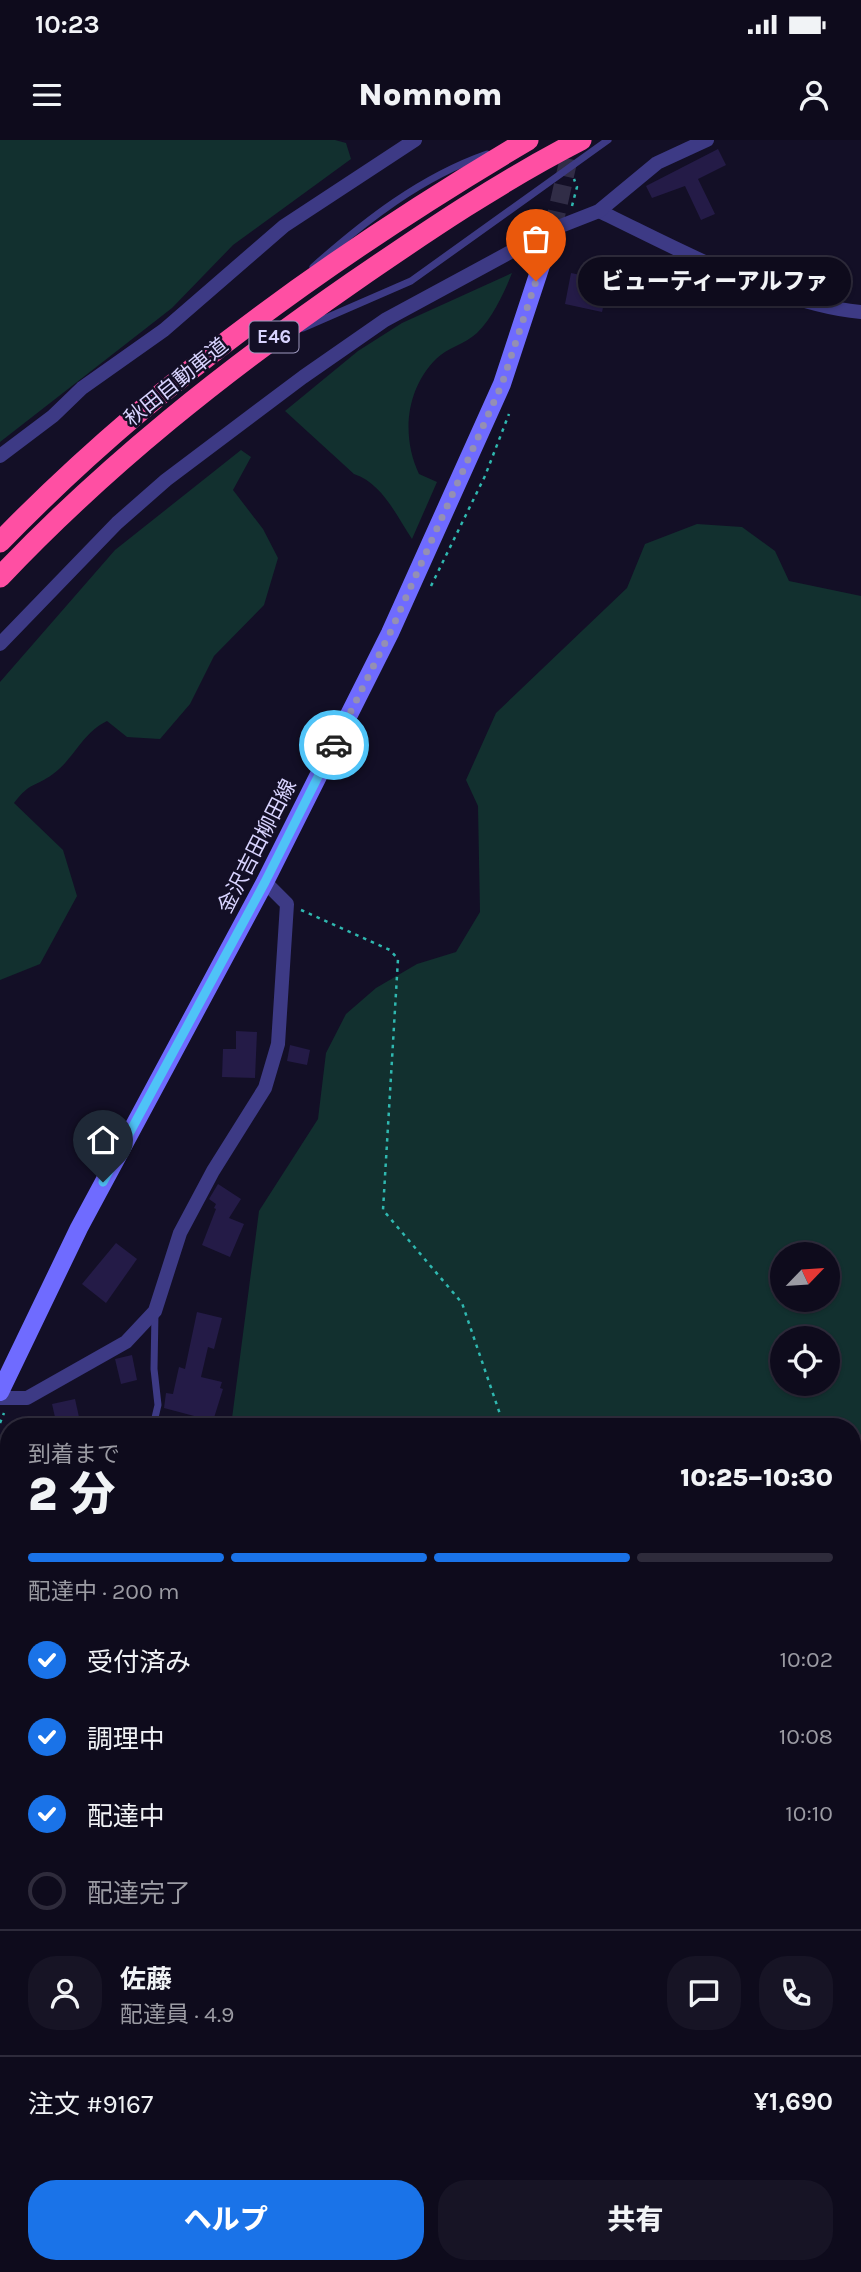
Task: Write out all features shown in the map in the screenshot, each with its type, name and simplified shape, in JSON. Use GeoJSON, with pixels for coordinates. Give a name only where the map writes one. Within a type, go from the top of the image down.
{"type":"FeatureCollection","features":[{"type":"Feature","properties":{"kind":"highway","name":"秋田自動車道"},"geometry":{"type":"LineString","coordinates":[[0,542],[124,426],[241,329],[446,188],[528,140]]}},
{"type":"Feature","properties":{"kind":"highway","name":"秋田自動車道"},"geometry":{"type":"LineString","coordinates":[[0,577],[138,445],[255,350],[460,209],[582,140]]}},
{"type":"Feature","properties":{"kind":"main road","name":"金沢吉田柳田線"},"geometry":{"type":"LineString","coordinates":[[0,1392],[79,1228],[265,882],[390,633],[502,384],[553,229]]}},
{"type":"Feature","properties":{"kind":"street"},"geometry":{"type":"LineString","coordinates":[[0,456],[54,416],[82,387],[164,330],[284,226],[415,140]]}},
{"type":"Feature","properties":{"kind":"street"},"geometry":{"type":"LineString","coordinates":[[0,644],[117,523],[187,464],[385,320],[553,229],[598,211],[657,163],[706,140]]}},
{"type":"Feature","properties":{"kind":"street"},"geometry":{"type":"LineString","coordinates":[[598,211],[719,268],[828,309],[861,312]]}},
{"type":"Feature","properties":{"kind":"street"},"geometry":{"type":"LineString","coordinates":[[0,1398],[27,1398],[38,1392],[126,1342],[155,1311],[180,1233],[213,1171],[265,1088],[278,1044],[287,904],[265,882]]}},
{"type":"Feature","properties":{"kind":"lane"},"geometry":{"type":"LineString","coordinates":[[241,329],[363,223],[455,166],[499,150],[513,140]]}},
{"type":"Feature","properties":{"kind":"lane"},"geometry":{"type":"LineString","coordinates":[[255,350],[411,281],[608,140]]}},
{"type":"Feature","properties":{"kind":"lane"},"geometry":{"type":"LineString","coordinates":[[155,1311],[154,1369],[158,1405],[155,1418]]}},
{"type":"Feature","properties":{"kind":"path"},"geometry":{"type":"LineString","coordinates":[[287,904],[390,950],[398,960],[383,1210],[462,1303],[501,1418]]}},
{"type":"Feature","properties":{"kind":"green space"},"geometry":{"type":"Polygon","coordinates":[[[0,140],[335,140],[346,143],[351,159],[233,245],[172,308],[0,442],[0,140]]]}},
{"type":"Feature","properties":{"kind":"green space"},"geometry":{"type":"Polygon","coordinates":[[[512,273],[498,305],[483,327],[436,359],[418,384],[409,414],[410,444],[419,474],[437,482],[412,539],[380,492],[364,478],[354,474],[285,411],[358,351],[402,323],[512,273]]]}},
{"type":"Feature","properties":{"kind":"green space"},"geometry":{"type":"Polygon","coordinates":[[[241,450],[251,457],[233,490],[263,529],[278,558],[264,605],[214,656],[190,704],[160,739],[127,737],[107,721],[91,732],[60,768],[29,788],[14,803],[63,850],[77,896],[40,964],[0,980],[0,682],[115,550],[241,450]]]}},
{"type":"Feature","properties":{"kind":"green space"},"geometry":{"type":"Polygon","coordinates":[[[697,524],[742,527],[775,551],[789,581],[861,596],[861,1418],[232,1418],[259,1211],[318,1119],[326,1053],[346,1014],[376,988],[417,964],[456,952],[480,912],[478,806],[466,780],[496,713],[627,588],[645,544],[697,524]]]}},
{"type":"Feature","properties":{"kind":"building"},"geometry":{"type":"Polygon","coordinates":[[[718,149],[726,165],[698,179],[715,214],[701,220],[685,186],[652,198],[646,186],[718,149]]]}},
{"type":"Feature","properties":{"kind":"building"},"geometry":{"type":"Polygon","coordinates":[[[571,273],[586,276],[584,285],[607,290],[602,312],[565,304],[571,273]]]}},
{"type":"Feature","properties":{"kind":"building"},"geometry":{"type":"Polygon","coordinates":[[[236,1031],[257,1032],[255,1078],[222,1077],[223,1049],[236,1049],[236,1031]]]}},
{"type":"Feature","properties":{"kind":"building"},"geometry":{"type":"Polygon","coordinates":[[[290,1045],[310,1050],[307,1065],[287,1061],[290,1045]]]}},
{"type":"Feature","properties":{"kind":"building"},"geometry":{"type":"Polygon","coordinates":[[[218,1184],[241,1199],[229,1218],[244,1224],[230,1257],[202,1245],[216,1209],[216,1204],[209,1199],[218,1184]]]}},
{"type":"Feature","properties":{"kind":"building"},"geometry":{"type":"Polygon","coordinates":[[[116,1243],[137,1259],[106,1303],[82,1284],[116,1243]]]}},
{"type":"Feature","properties":{"kind":"building"},"geometry":{"type":"Polygon","coordinates":[[[197,1312],[222,1318],[214,1349],[208,1347],[201,1377],[222,1382],[220,1388],[223,1389],[214,1418],[202,1418],[164,1408],[166,1393],[173,1394],[179,1367],[185,1369],[197,1312]]]}},
{"type":"Feature","properties":{"kind":"building"},"geometry":{"type":"Polygon","coordinates":[[[132,1355],[137,1380],[121,1384],[115,1359],[132,1355]]]}},
{"type":"Feature","properties":{"kind":"building"},"geometry":{"type":"Polygon","coordinates":[[[75,1399],[79,1418],[55,1418],[52,1404],[75,1399]]]}},
{"type":"Feature","properties":{"kind":"tunnel"},"geometry":{"type":"LineString","coordinates":[[553,229],[573,140]]}},
{"type":"Feature","properties":{"kind":"way so far"},"geometry":{"type":"LineString","coordinates":[[334,745],[390,633],[502,384],[536,281]]}},
{"type":"Feature","properties":{"kind":"place","name":"ビューティーアルファ"},"geometry":{"type":"Point","coordinates":[536,281]}},
{"type":"Feature","properties":{"kind":"route"},"geometry":{"type":"LineString","coordinates":[[103,1182],[265,882],[334,745]]}}]}
